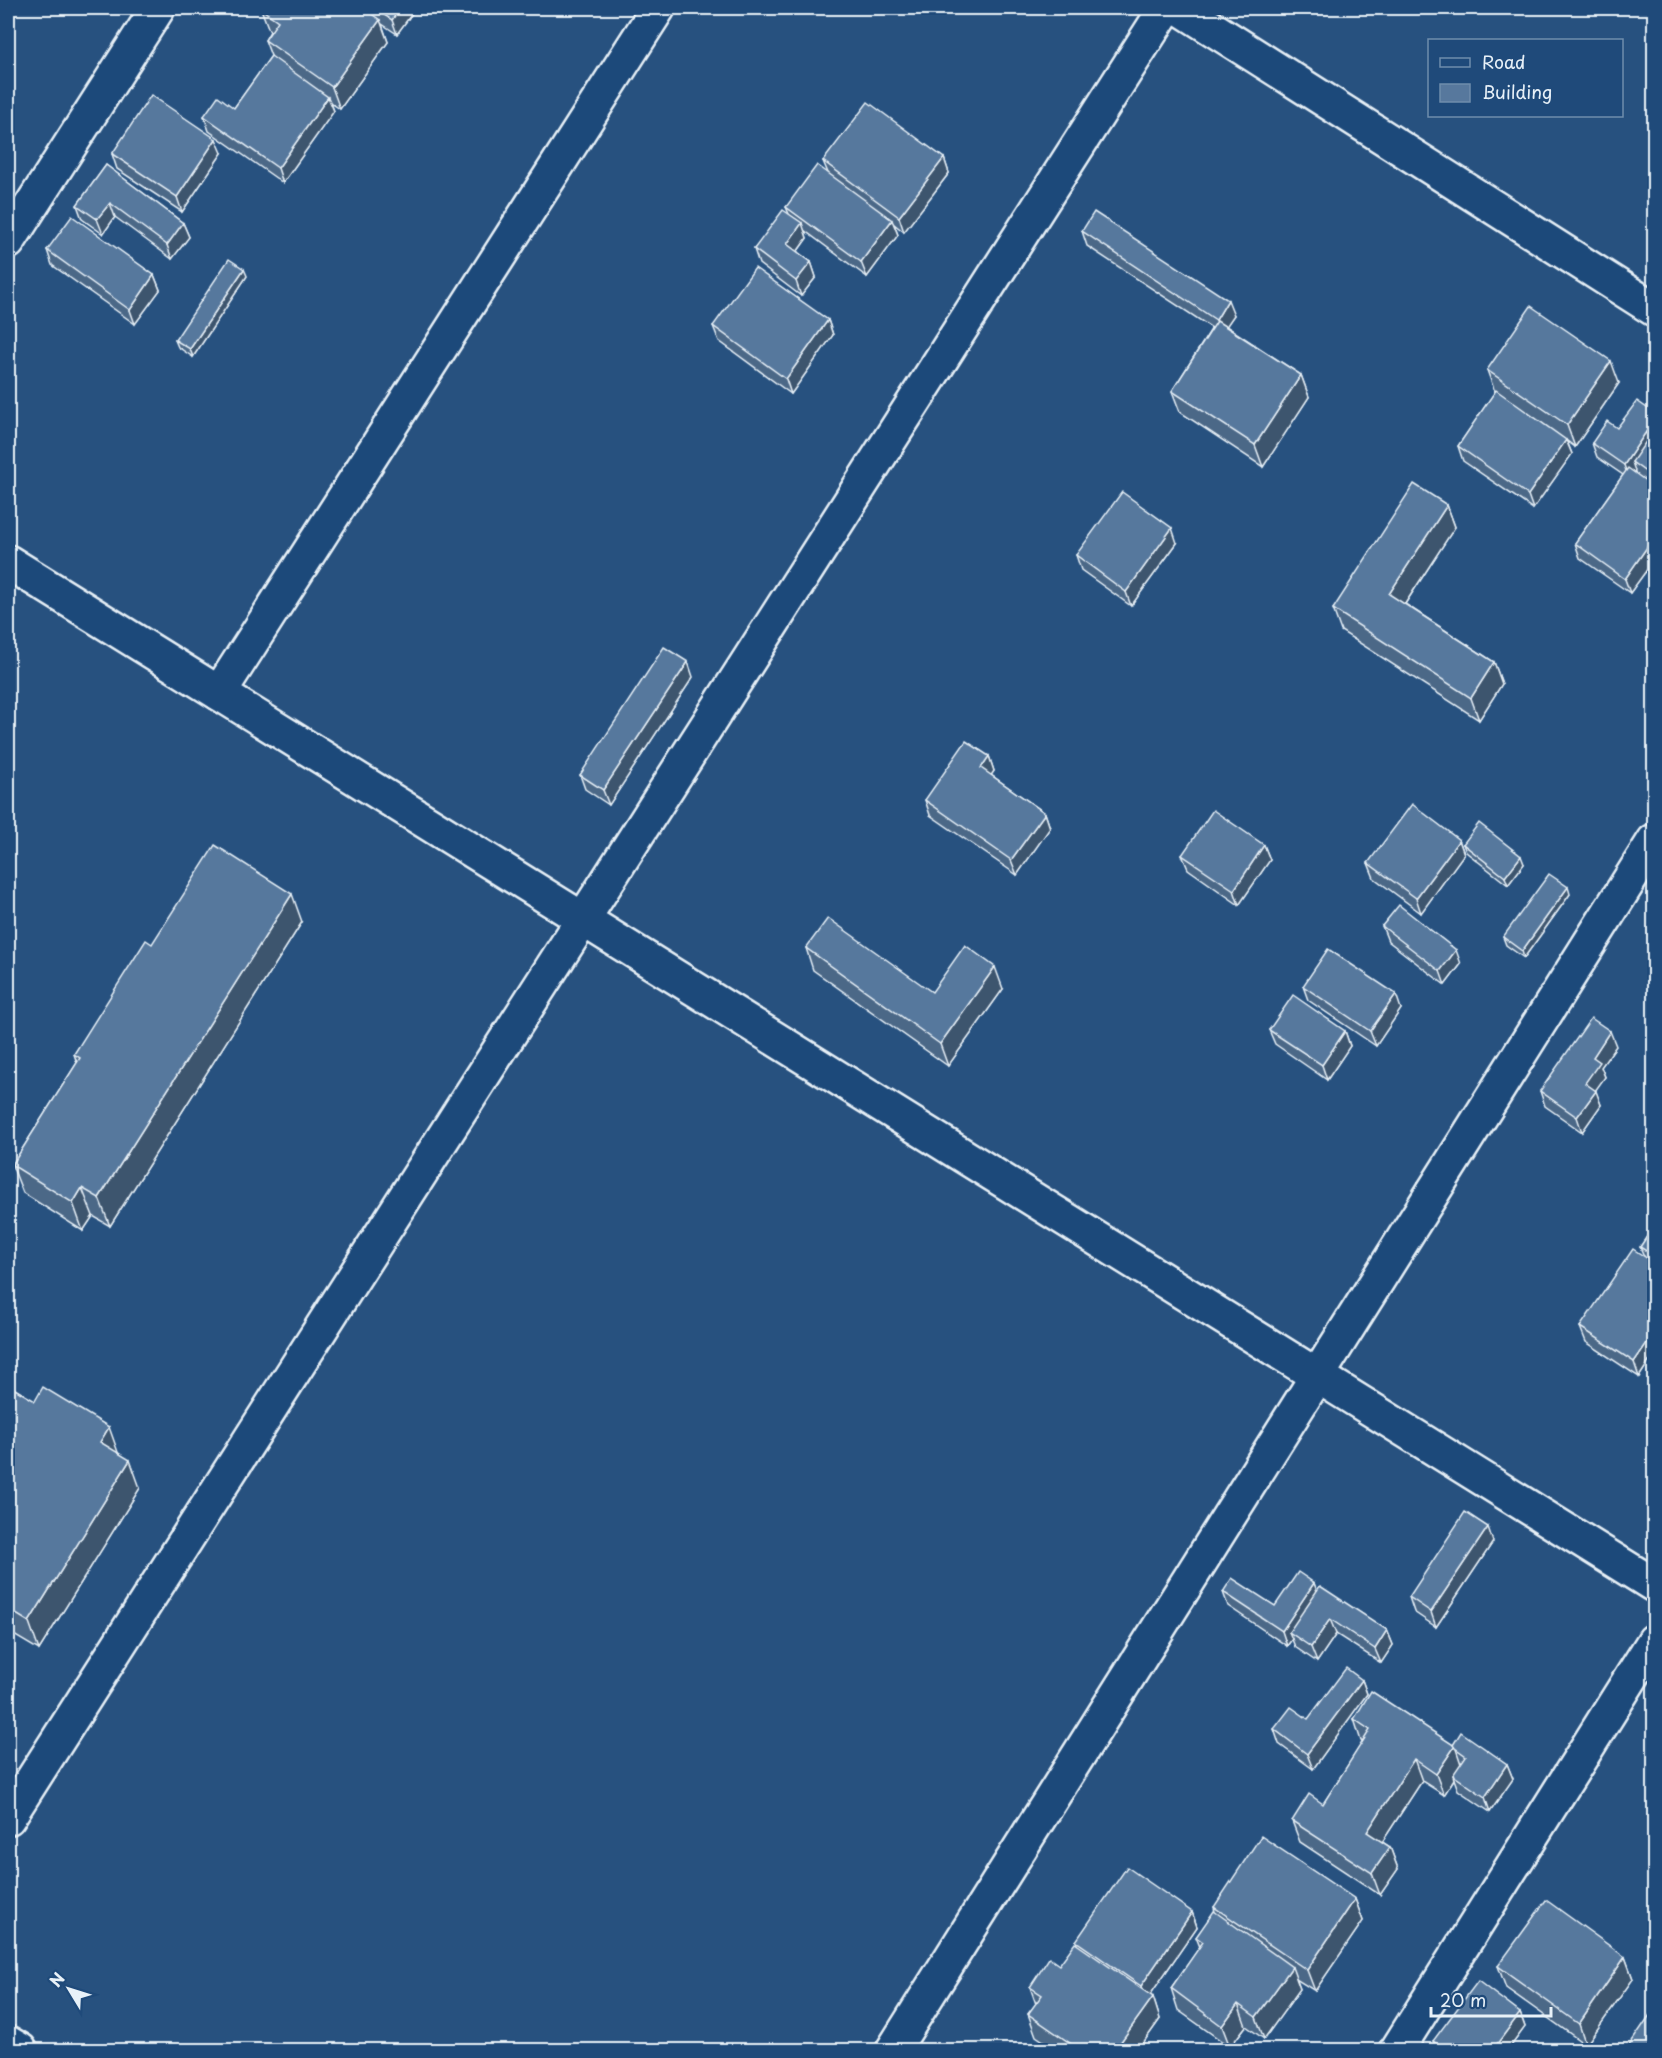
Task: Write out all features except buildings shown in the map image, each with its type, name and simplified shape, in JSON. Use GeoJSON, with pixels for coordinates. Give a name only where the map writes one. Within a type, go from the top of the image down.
{"type":"FeatureCollection","features":[{"type":"Feature","properties":{"kind":"street"},"geometry":{"type":"LineString","coordinates":[[8,242],[158,8]]}},
{"type":"Feature","properties":{"kind":"street"},"geometry":{"type":"LineString","coordinates":[[219,693],[658,8]]}},
{"type":"Feature","properties":{"kind":"street"},"geometry":{"type":"LineString","coordinates":[[8,1818],[1166,8]]}},
{"type":"Feature","properties":{"kind":"street"},"geometry":{"type":"LineString","coordinates":[[1180,8],[1654,309]]}},
{"type":"Feature","properties":{"kind":"street"},"geometry":{"type":"LineString","coordinates":[[8,562],[1654,1585]]}},
{"type":"Feature","properties":{"kind":"street"},"geometry":{"type":"LineString","coordinates":[[893,2050],[1654,841]]}},
{"type":"Feature","properties":{"kind":"street"},"geometry":{"type":"LineString","coordinates":[[1397,2050],[1654,1641]]}},
{"type":"Feature","properties":{"kind":"street"},"geometry":{"type":"LineString","coordinates":[[8,2043],[20,2050]]}}]}
